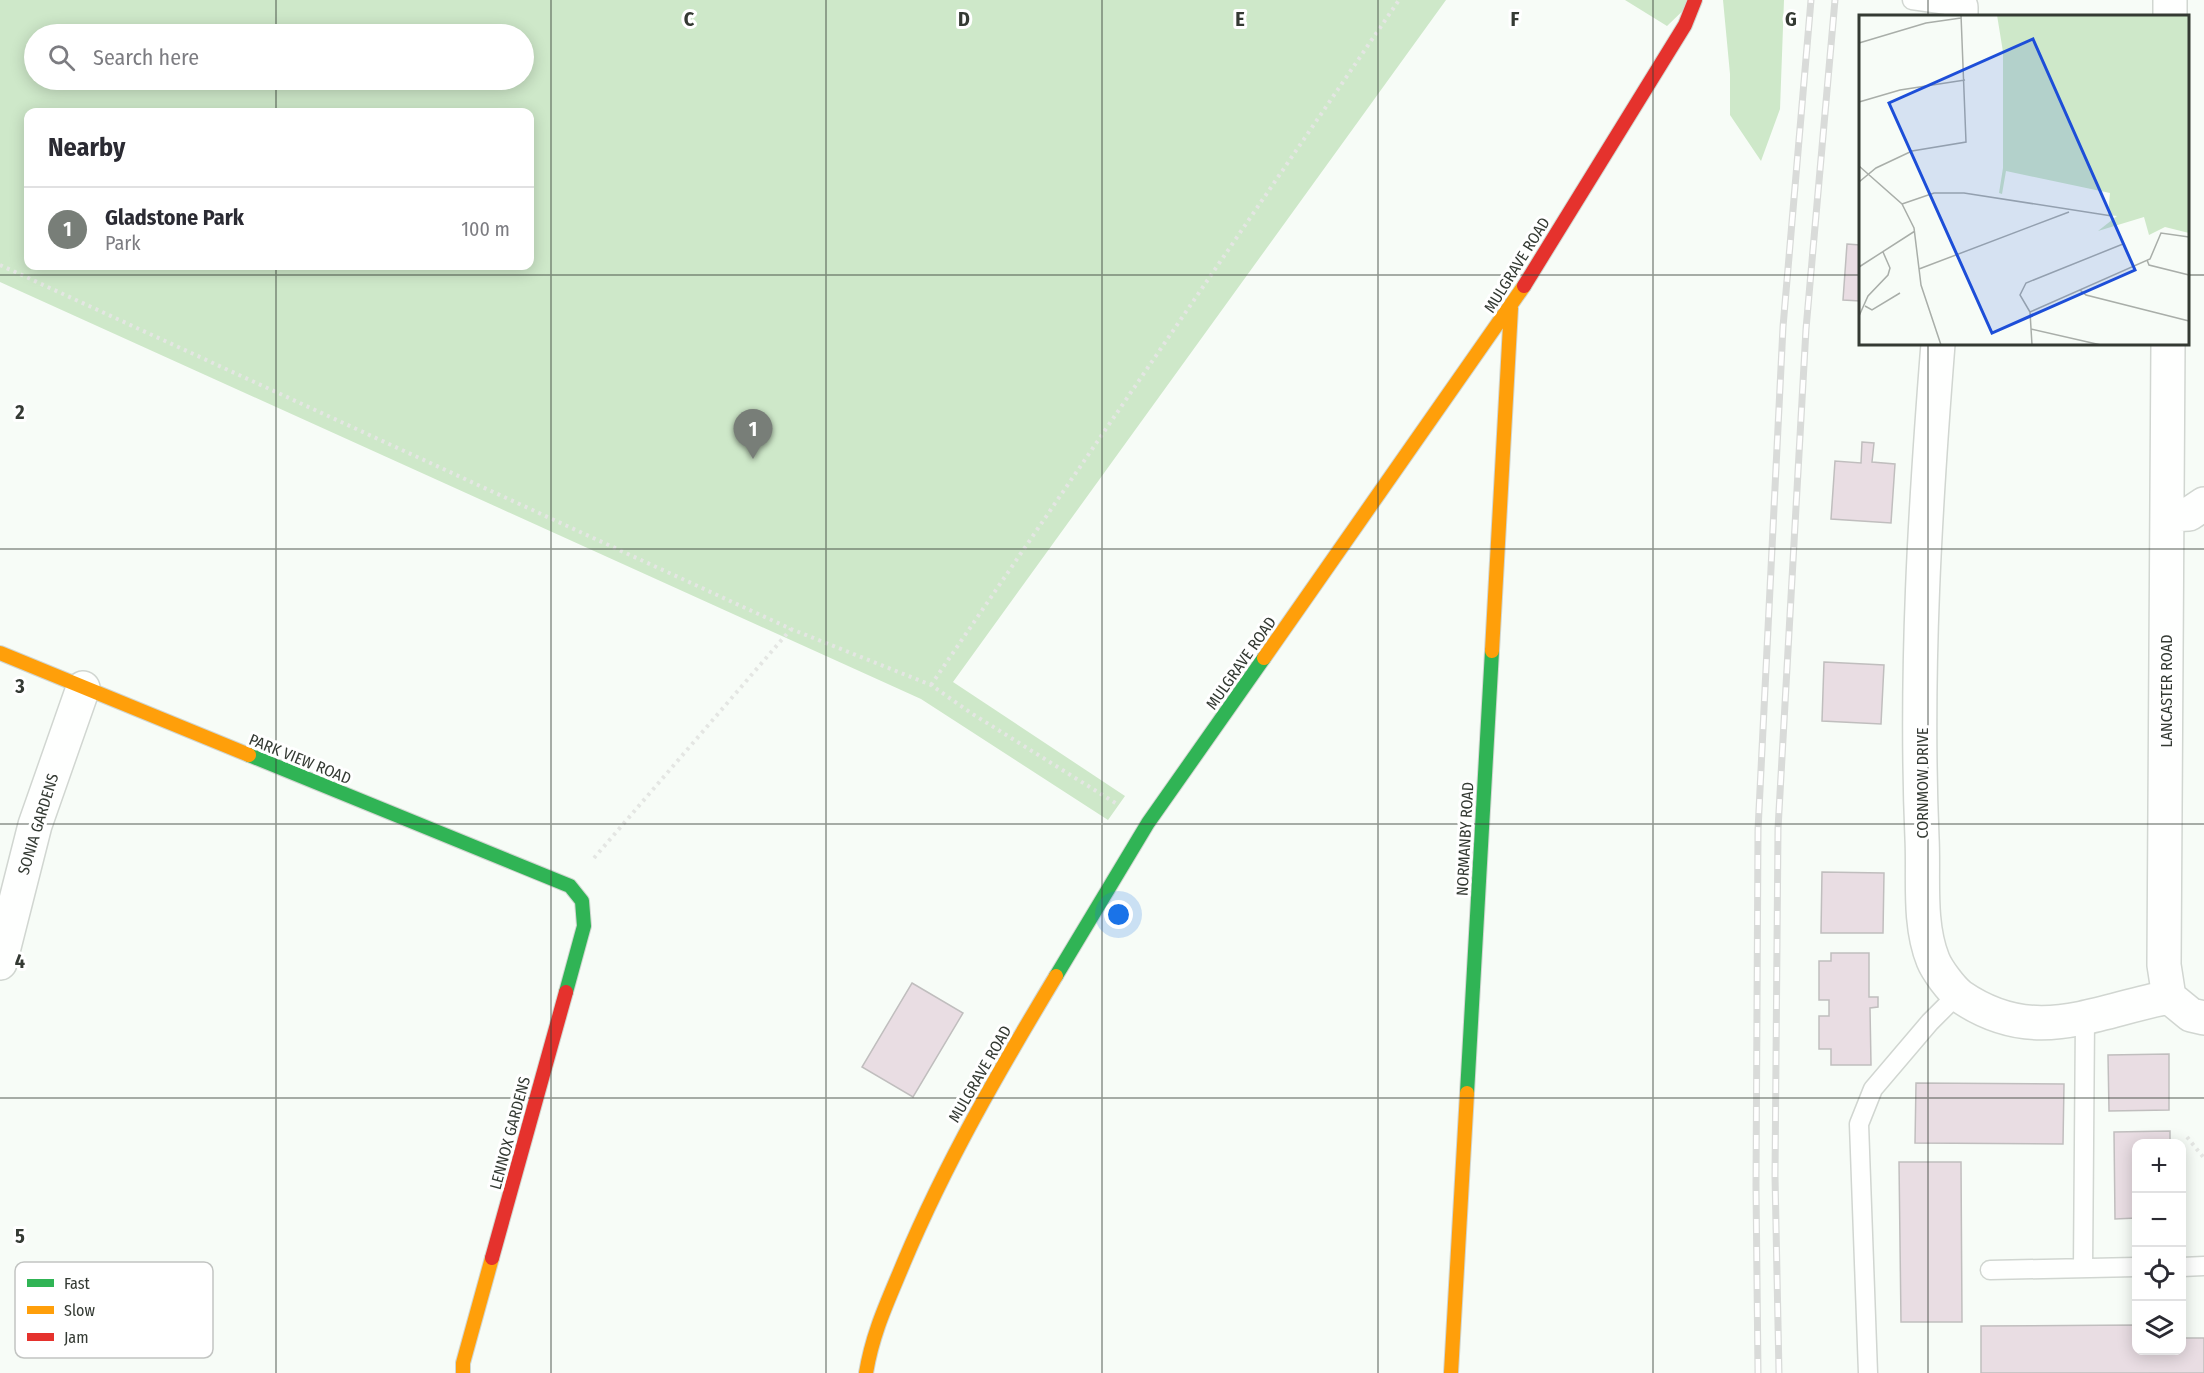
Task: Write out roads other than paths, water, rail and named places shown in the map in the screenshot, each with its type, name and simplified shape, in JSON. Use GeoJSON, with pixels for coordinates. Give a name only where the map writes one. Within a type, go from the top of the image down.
{"type":"FeatureCollection","features":[{"type":"Feature","properties":{"kind":"street","name":"MULGRAVE ROAD"},"geometry":{"type":"LineString","coordinates":[[866,1373],[872,1338],[928,1205],[983,1098],[1148,824],[1511,308],[1685,25],[1695,0]]}},
{"type":"Feature","properties":{"kind":"street","name":"NORMANBY ROAD"},"geometry":{"type":"LineString","coordinates":[[1451,1373],[1511,308]]}},
{"type":"Feature","properties":{"kind":"street","name":"CORNMOW DRIVE"},"geometry":{"type":"LineString","coordinates":[[1938,345],[1924,549],[1920,798],[1926,926],[1933,961],[1958,994],[1993,1014],[2031,1024],[2064,1023],[2169,997]]}},
{"type":"Feature","properties":{"kind":"street","name":"LANCASTER ROAD"},"geometry":{"type":"LineString","coordinates":[[2168,345],[2164,965],[2169,997]]}},
{"type":"Feature","properties":{"kind":"street"},"geometry":{"type":"LineString","coordinates":[[2168,515],[2189,514],[2204,504]]}},
{"type":"Feature","properties":{"kind":"street","name":"PARK VIEW ROAD"},"geometry":{"type":"LineString","coordinates":[[0,653],[570,886],[582,901]]}},
{"type":"Feature","properties":{"kind":"street","name":"SONIA GARDENS"},"geometry":{"type":"LineString","coordinates":[[0,963],[35,825],[83,688]]}},
{"type":"Feature","properties":{"kind":"street","name":"LENNOX GARDENS"},"geometry":{"type":"LineString","coordinates":[[463,1373],[584,926],[582,901]]}},
{"type":"Feature","properties":{"kind":"street"},"geometry":{"type":"LineString","coordinates":[[2169,997],[2191,1015],[2204,1018]]}},
{"type":"Feature","properties":{"kind":"lane"},"geometry":{"type":"LineString","coordinates":[[1912,0],[1961,12]]}},
{"type":"Feature","properties":{"kind":"lane"},"geometry":{"type":"LineString","coordinates":[[1868,1373],[1859,1124],[1873,1089],[1930,1022],[1958,994]]}},
{"type":"Feature","properties":{"kind":"lane"},"geometry":{"type":"LineString","coordinates":[[2083,1268],[2085,1018]]}},
{"type":"Feature","properties":{"kind":"lane"},"geometry":{"type":"LineString","coordinates":[[2186,1267],[2204,1266]]}},
{"type":"Feature","properties":{"kind":"lane"},"geometry":{"type":"LineString","coordinates":[[1990,1269],[2132,1267]]}},
{"type":"Feature","properties":{"kind":"railway"},"geometry":{"type":"LineString","coordinates":[[1758,1373],[1756,1186],[1758,830],[1783,327],[1811,0]]}},
{"type":"Feature","properties":{"kind":"railway"},"geometry":{"type":"LineString","coordinates":[[1779,1373],[1775,1176],[1778,829],[1806,329],[1835,0]]}},
{"type":"Feature","properties":{"kind":"place","name":"Gladstone Park"},"geometry":{"type":"Point","coordinates":[753,459]}}]}
